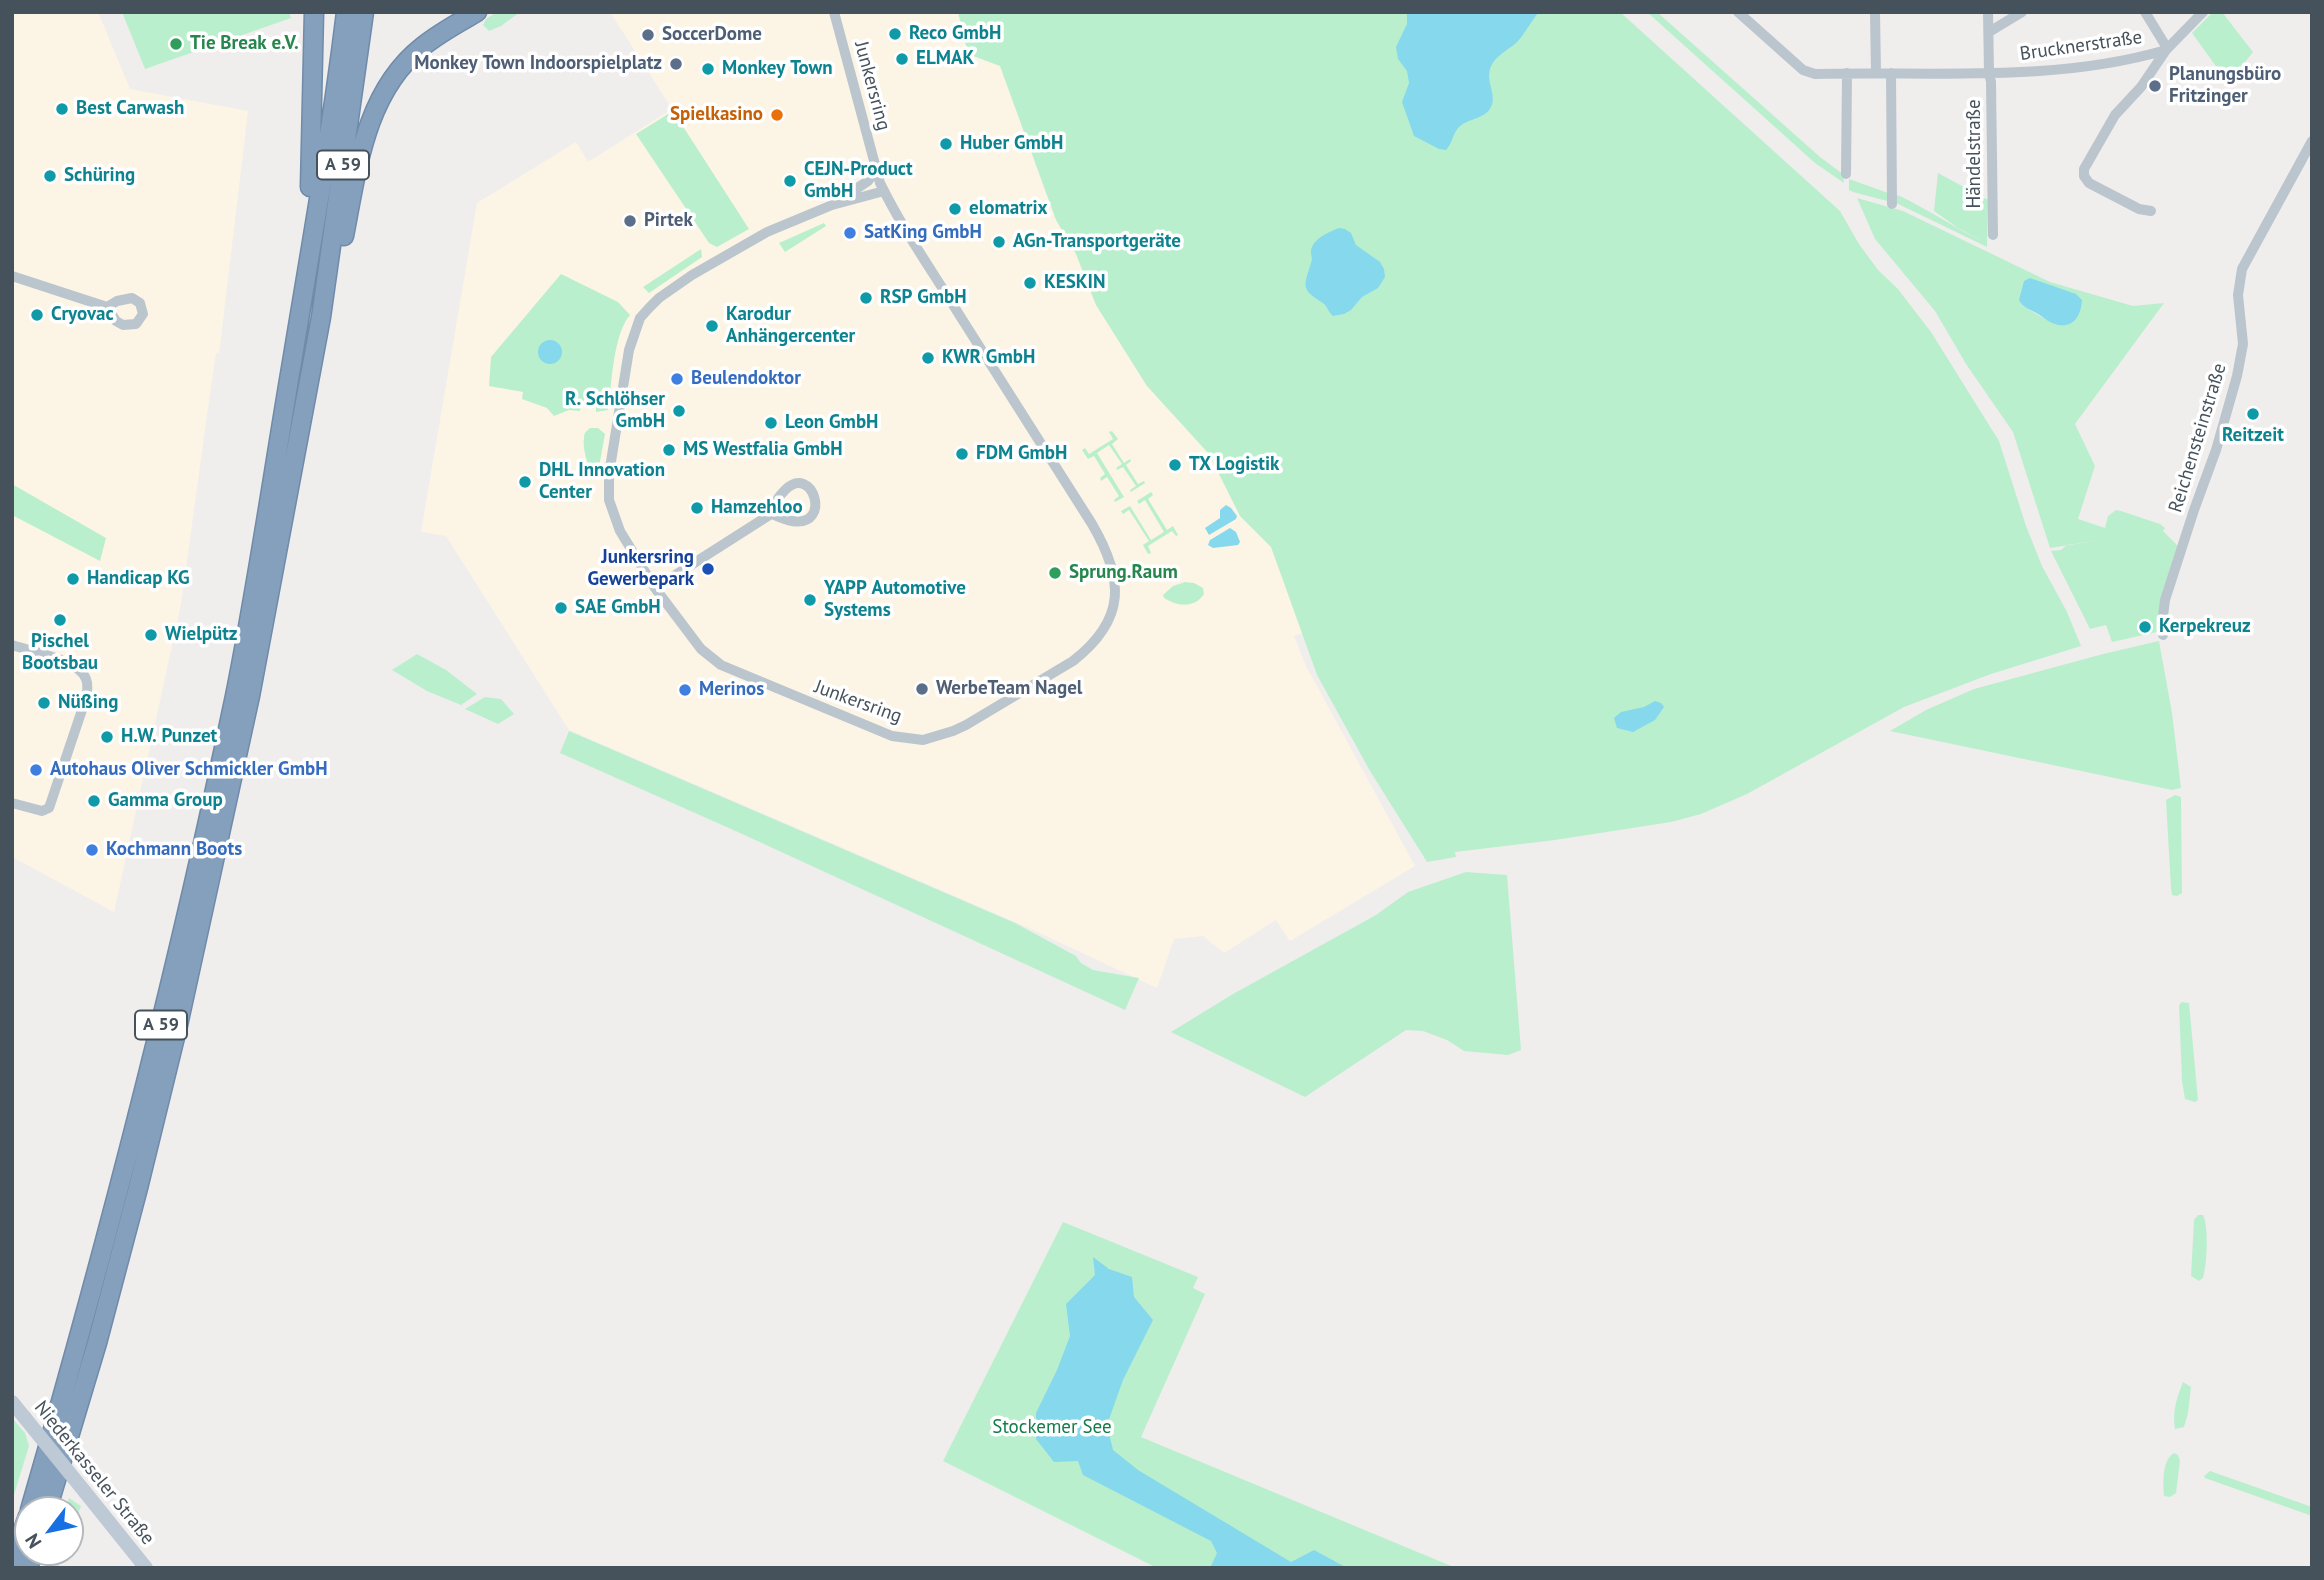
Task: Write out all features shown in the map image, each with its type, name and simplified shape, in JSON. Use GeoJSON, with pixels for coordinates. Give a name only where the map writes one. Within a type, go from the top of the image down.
{"type":"FeatureCollection","features":[{"type":"Feature","properties":{"kind":"highway"},"geometry":{"type":"LineString","coordinates":[[304,288],[311,155],[314,12]]}},
{"type":"Feature","properties":{"kind":"highway","name":"A 59"},"geometry":{"type":"LineString","coordinates":[[34,1496],[121,1187],[161,1024],[235,695],[304,288],[346,12]]}},
{"type":"Feature","properties":{"kind":"highway","name":"A 59"},"geometry":{"type":"LineString","coordinates":[[51,1496],[101,1330],[178,1025],[250,696],[321,317],[363,12]]}},
{"type":"Feature","properties":{"kind":"highway"},"geometry":{"type":"LineString","coordinates":[[321,317],[341,251],[359,159],[376,107],[401,68],[421,47],[477,12]]}},
{"type":"Feature","properties":{"kind":"main road","name":"Niederkasseler Straße"},"geometry":{"type":"LineString","coordinates":[[12,1402],[146,1568]]}},
{"type":"Feature","properties":{"kind":"street","name":"Junkersring"},"geometry":{"type":"LineString","coordinates":[[834,12],[884,191],[917,249],[1102,541],[1113,569],[1116,592],[1102,634],[1088,649],[966,725],[923,740],[892,736],[721,665],[701,649],[655,588],[614,519],[608,489],[627,363],[640,318],[659,298],[700,270],[767,232],[832,205],[884,191]]}},
{"type":"Feature","properties":{"kind":"street","name":"Händelstraße"},"geometry":{"type":"LineString","coordinates":[[1738,12],[1804,70],[1815,74],[1989,73]]}},
{"type":"Feature","properties":{"kind":"street"},"geometry":{"type":"LineString","coordinates":[[1875,12],[1875,73]]}},
{"type":"Feature","properties":{"kind":"street","name":"Händelstraße"},"geometry":{"type":"LineString","coordinates":[[1988,12],[1989,73],[1992,82],[1993,235]]}},
{"type":"Feature","properties":{"kind":"street"},"geometry":{"type":"LineString","coordinates":[[1989,33],[2022,12]]}},
{"type":"Feature","properties":{"kind":"street"},"geometry":{"type":"LineString","coordinates":[[2145,12],[2166,49],[2141,87],[2115,115],[2084,172],[2090,183],[2139,209],[2151,211]]}},
{"type":"Feature","properties":{"kind":"street","name":"Brucknerstraße"},"geometry":{"type":"LineString","coordinates":[[1989,73],[2006,74],[2130,61],[2166,49],[2203,12]]}},
{"type":"Feature","properties":{"kind":"street"},"geometry":{"type":"LineString","coordinates":[[2130,61],[2142,67],[2143,82]]}},
{"type":"Feature","properties":{"kind":"street"},"geometry":{"type":"LineString","coordinates":[[1846,174],[1847,73]]}},
{"type":"Feature","properties":{"kind":"street"},"geometry":{"type":"LineString","coordinates":[[1891,73],[1892,204]]}},
{"type":"Feature","properties":{"kind":"street","name":"Reichensteinstraße"},"geometry":{"type":"LineString","coordinates":[[2164,635],[2162,624],[2165,600],[2216,450],[2237,376],[2243,344],[2238,295],[2242,269],[2312,141]]}},
{"type":"Feature","properties":{"kind":"street","name":"Junkersring"},"geometry":{"type":"LineString","coordinates":[[832,205],[869,181],[876,170]]}},
{"type":"Feature","properties":{"kind":"street"},"geometry":{"type":"LineString","coordinates":[[12,276],[107,307]]}},
{"type":"Feature","properties":{"kind":"street"},"geometry":{"type":"LineString","coordinates":[[655,588],[771,514],[773,505],[791,486],[807,486],[817,500],[814,512],[807,518],[794,522],[771,514]]}},
{"type":"Feature","properties":{"kind":"street"},"geometry":{"type":"LineString","coordinates":[[12,646],[72,664],[84,675],[88,686],[52,804],[42,811],[12,803]]}},
{"type":"Feature","properties":{"kind":"shaded area"},"geometry":{"type":"Polygon","coordinates":[[[12,12],[98,12],[130,89],[248,111],[219,354],[216,353],[181,604],[114,912],[12,857],[12,12]]]}},
{"type":"Feature","properties":{"kind":"shaded area"},"geometry":{"type":"Polygon","coordinates":[[[610,12],[958,12],[968,54],[1000,66],[1056,220],[1076,254],[1096,305],[1147,386],[1209,454],[1240,516],[1271,547],[1303,633],[1294,636],[1306,666],[1415,866],[1290,941],[1276,920],[1224,953],[1203,936],[1174,939],[1157,988],[1029,928],[569,730],[446,536],[421,532],[477,203],[576,142],[588,162],[672,109],[610,12]]]}},
{"type":"Feature","properties":{"kind":"green space","name":"Tie Break e.V."},"geometry":{"type":"Polygon","coordinates":[[[122,12],[289,12],[291,18],[145,69],[122,12]]]}},
{"type":"Feature","properties":{"kind":"green space"},"geometry":{"type":"Polygon","coordinates":[[[497,12],[520,12],[489,31],[483,25],[486,19],[497,12]]]}},
{"type":"Feature","properties":{"kind":"green space"},"geometry":{"type":"Polygon","coordinates":[[[958,12],[1620,12],[1840,211],[1878,270],[1898,289],[1931,332],[1999,441],[2026,526],[2042,566],[2067,612],[2081,646],[1991,674],[1904,707],[1747,794],[1701,814],[1671,822],[1555,840],[1455,852],[1456,857],[1427,862],[1370,771],[1317,675],[1271,547],[1240,516],[1209,454],[1147,386],[1096,305],[1076,254],[1056,220],[1000,66],[968,54],[958,12]]]}},
{"type":"Feature","properties":{"kind":"green space"},"geometry":{"type":"Polygon","coordinates":[[[1647,12],[1657,12],[1820,157],[1843,174],[1844,183],[1815,163],[1647,12]]]}},
{"type":"Feature","properties":{"kind":"green space"},"geometry":{"type":"Polygon","coordinates":[[[2213,12],[2222,12],[2253,52],[2228,83],[2192,33],[2213,12]]]}},
{"type":"Feature","properties":{"kind":"green space"},"geometry":{"type":"Polygon","coordinates":[[[673,111],[749,229],[717,247],[709,243],[636,134],[673,111]]]}},
{"type":"Feature","properties":{"kind":"green space"},"geometry":{"type":"Polygon","coordinates":[[[1938,173],[1988,200],[1987,247],[1894,202],[1894,195],[1900,196],[1984,242],[1934,211],[1938,173]]]}},
{"type":"Feature","properties":{"kind":"green space"},"geometry":{"type":"Polygon","coordinates":[[[1849,179],[1891,194],[1891,202],[1849,190],[1849,179]]]}},
{"type":"Feature","properties":{"kind":"green space"},"geometry":{"type":"Polygon","coordinates":[[[1857,198],[1903,211],[2050,282],[2133,306],[2164,303],[2075,424],[2095,466],[2078,519],[2105,528],[2108,516],[2116,510],[2121,511],[2160,524],[2165,528],[2163,531],[2178,546],[2160,604],[2157,632],[2112,642],[2106,625],[2090,629],[2051,551],[2061,550],[2067,545],[2050,548],[2013,432],[1966,364],[1935,311],[1875,239],[1857,198]],[[2022,305],[2053,322],[2073,322],[2022,305]]]}},
{"type":"Feature","properties":{"kind":"green space"},"geometry":{"type":"Polygon","coordinates":[[[824,223],[826,226],[785,252],[779,243],[824,223]]]}},
{"type":"Feature","properties":{"kind":"green space"},"geometry":{"type":"Polygon","coordinates":[[[701,249],[702,257],[649,293],[643,287],[701,249]]]}},
{"type":"Feature","properties":{"kind":"green space"},"geometry":{"type":"Polygon","coordinates":[[[561,274],[618,302],[630,315],[620,334],[608,410],[596,412],[596,406],[581,404],[580,411],[569,410],[554,416],[547,408],[522,399],[523,392],[489,386],[491,357],[561,274]]]}},
{"type":"Feature","properties":{"kind":"green space"},"geometry":{"type":"Polygon","coordinates":[[[590,428],[598,428],[605,434],[597,478],[589,466],[584,448],[584,434],[590,428]]]}},
{"type":"Feature","properties":{"kind":"green space"},"geometry":{"type":"Polygon","coordinates":[[[1112,431],[1118,439],[1112,444],[1124,463],[1130,459],[1126,465],[1138,484],[1144,481],[1145,483],[1131,492],[1136,486],[1123,467],[1117,470],[1122,464],[1109,445],[1097,453],[1124,497],[1115,502],[1119,496],[1107,477],[1101,481],[1100,478],[1105,474],[1094,456],[1088,459],[1082,450],[1085,448],[1089,454],[1113,439],[1109,432],[1112,431]]]}},
{"type":"Feature","properties":{"kind":"green space"},"geometry":{"type":"Polygon","coordinates":[[[12,484],[106,538],[100,561],[12,515],[12,484]]]}},
{"type":"Feature","properties":{"kind":"green space"},"geometry":{"type":"Polygon","coordinates":[[[1151,492],[1153,495],[1148,499],[1167,530],[1173,526],[1178,535],[1172,531],[1148,546],[1151,553],[1148,554],[1143,545],[1149,541],[1129,510],[1123,514],[1121,511],[1130,506],[1151,540],[1164,532],[1145,500],[1139,504],[1137,501],[1151,492]]]}},
{"type":"Feature","properties":{"kind":"green space"},"geometry":{"type":"Polygon","coordinates":[[[1185,582],[1203,588],[1204,594],[1200,599],[1186,605],[1164,598],[1163,595],[1173,586],[1185,582]]]}},
{"type":"Feature","properties":{"kind":"green space"},"geometry":{"type":"Polygon","coordinates":[[[2159,641],[2172,713],[2181,788],[2172,790],[1890,731],[1926,710],[1974,689],[2159,641]]]}},
{"type":"Feature","properties":{"kind":"green space"},"geometry":{"type":"Polygon","coordinates":[[[417,654],[446,670],[477,694],[461,705],[427,691],[392,670],[417,654]]]}},
{"type":"Feature","properties":{"kind":"green space"},"geometry":{"type":"Polygon","coordinates":[[[485,697],[501,699],[514,714],[498,724],[465,709],[485,697]]]}},
{"type":"Feature","properties":{"kind":"green space"},"geometry":{"type":"Polygon","coordinates":[[[569,731],[1015,923],[1076,956],[1081,963],[1093,970],[1139,978],[1125,1010],[560,753],[569,731]]]}},
{"type":"Feature","properties":{"kind":"green space"},"geometry":{"type":"Polygon","coordinates":[[[2175,795],[2181,797],[2182,893],[2177,896],[2172,895],[2171,888],[2166,800],[2175,795]]]}},
{"type":"Feature","properties":{"kind":"green space"},"geometry":{"type":"Polygon","coordinates":[[[1466,872],[1507,875],[1521,1050],[1508,1055],[1464,1051],[1447,1040],[1423,1031],[1406,1030],[1305,1097],[1171,1032],[1233,994],[1376,915],[1408,892],[1466,872]]]}},
{"type":"Feature","properties":{"kind":"green space"},"geometry":{"type":"Polygon","coordinates":[[[2182,1002],[2189,1003],[2198,1100],[2195,1102],[2185,1099],[2182,1081],[2179,1005],[2182,1002]]]}},
{"type":"Feature","properties":{"kind":"green space"},"geometry":{"type":"Polygon","coordinates":[[[2198,1215],[2203,1215],[2207,1237],[2203,1278],[2199,1281],[2191,1276],[2194,1220],[2198,1215]]]}},
{"type":"Feature","properties":{"kind":"green space","name":"Stockemer See"},"geometry":{"type":"Polygon","coordinates":[[[1063,1222],[1198,1277],[1193,1288],[1205,1294],[1141,1437],[1456,1568],[1157,1568],[943,1461],[1063,1222]]]}},
{"type":"Feature","properties":{"kind":"green space"},"geometry":{"type":"Polygon","coordinates":[[[2183,1382],[2191,1387],[2188,1413],[2184,1427],[2175,1429],[2176,1405],[2183,1382]]]}},
{"type":"Feature","properties":{"kind":"green space"},"geometry":{"type":"Polygon","coordinates":[[[12,1418],[25,1433],[29,1446],[12,1501],[12,1418]]]}},
{"type":"Feature","properties":{"kind":"green space"},"geometry":{"type":"Polygon","coordinates":[[[2174,1453],[2180,1461],[2176,1493],[2170,1497],[2164,1496],[2164,1472],[2167,1461],[2174,1453]]]}},
{"type":"Feature","properties":{"kind":"green space"},"geometry":{"type":"Polygon","coordinates":[[[2210,1471],[2312,1507],[2312,1516],[2205,1478],[2210,1471]]]}},
{"type":"Feature","properties":{"kind":"water"},"geometry":{"type":"Polygon","coordinates":[[[1407,12],[1539,12],[1516,43],[1492,64],[1489,74],[1493,98],[1491,107],[1485,114],[1459,127],[1446,150],[1414,136],[1402,102],[1409,83],[1407,71],[1398,59],[1396,47],[1407,24],[1407,12]]]}},
{"type":"Feature","properties":{"kind":"water"},"geometry":{"type":"Polygon","coordinates":[[[1339,228],[1351,233],[1356,245],[1380,262],[1385,277],[1378,288],[1362,297],[1351,310],[1333,316],[1325,305],[1310,294],[1306,282],[1314,244],[1325,234],[1339,228]]]}},
{"type":"Feature","properties":{"kind":"water"},"geometry":{"type":"Polygon","coordinates":[[[2030,278],[2076,294],[2082,300],[2080,312],[2074,321],[2065,325],[2052,323],[2023,305],[2019,300],[2024,281],[2030,278]]]}},
{"type":"Feature","properties":{"kind":"water"},"geometry":{"type":"Polygon","coordinates":[[[550,340],[559,343],[562,352],[559,361],[550,364],[541,361],[538,352],[541,343],[550,340]]]}},
{"type":"Feature","properties":{"kind":"water"},"geometry":{"type":"Polygon","coordinates":[[[1226,505],[1237,516],[1236,519],[1209,535],[1205,528],[1220,518],[1220,510],[1226,505]]]}},
{"type":"Feature","properties":{"kind":"water"},"geometry":{"type":"Polygon","coordinates":[[[1230,528],[1236,532],[1240,542],[1238,545],[1213,548],[1208,545],[1210,540],[1230,528]]]}},
{"type":"Feature","properties":{"kind":"water"},"geometry":{"type":"Polygon","coordinates":[[[1655,701],[1664,707],[1655,720],[1633,732],[1617,728],[1614,718],[1621,712],[1644,707],[1655,701]]]}},
{"type":"Feature","properties":{"kind":"water","name":"Stockemer See"},"geometry":{"type":"Polygon","coordinates":[[[1093,1257],[1109,1269],[1132,1277],[1134,1297],[1153,1320],[1123,1380],[1107,1425],[1113,1450],[1138,1470],[1291,1562],[1314,1550],[1347,1568],[1210,1568],[1217,1553],[1211,1541],[1083,1475],[1078,1461],[1054,1462],[1036,1439],[1036,1413],[1070,1336],[1066,1304],[1095,1275],[1093,1257]]]}},
{"type":"Feature","properties":{"kind":"place","name":"Reco GmbH"},"geometry":{"type":"Point","coordinates":[895,34]}},
{"type":"Feature","properties":{"kind":"place","name":"SoccerDome"},"geometry":{"type":"Point","coordinates":[648,35]}},
{"type":"Feature","properties":{"kind":"place","name":"Tie Break e.V."},"geometry":{"type":"Point","coordinates":[176,44]}},
{"type":"Feature","properties":{"kind":"place","name":"ELMAK"},"geometry":{"type":"Point","coordinates":[902,59]}},
{"type":"Feature","properties":{"kind":"place","name":"Monkey Town Indoorspielplatz"},"geometry":{"type":"Point","coordinates":[676,64]}},
{"type":"Feature","properties":{"kind":"place","name":"Monkey Town"},"geometry":{"type":"Point","coordinates":[708,69]}},
{"type":"Feature","properties":{"kind":"place","name":"Planungsbüro Fritzinger"},"geometry":{"type":"Point","coordinates":[2155,86]}},
{"type":"Feature","properties":{"kind":"place","name":"Best Carwash"},"geometry":{"type":"Point","coordinates":[62,109]}},
{"type":"Feature","properties":{"kind":"place","name":"Spielkasino"},"geometry":{"type":"Point","coordinates":[777,115]}},
{"type":"Feature","properties":{"kind":"place","name":"Huber GmbH"},"geometry":{"type":"Point","coordinates":[946,144]}},
{"type":"Feature","properties":{"kind":"place","name":"Schüring"},"geometry":{"type":"Point","coordinates":[50,176]}},
{"type":"Feature","properties":{"kind":"place","name":"CEJN-Product GmbH"},"geometry":{"type":"Point","coordinates":[790,181]}},
{"type":"Feature","properties":{"kind":"place","name":"elomatrix"},"geometry":{"type":"Point","coordinates":[955,209]}},
{"type":"Feature","properties":{"kind":"place","name":"Pirtek"},"geometry":{"type":"Point","coordinates":[630,221]}},
{"type":"Feature","properties":{"kind":"place","name":"SatKing GmbH"},"geometry":{"type":"Point","coordinates":[850,233]}},
{"type":"Feature","properties":{"kind":"place","name":"AGn-Transportgeräte"},"geometry":{"type":"Point","coordinates":[999,242]}},
{"type":"Feature","properties":{"kind":"place","name":"KESKIN"},"geometry":{"type":"Point","coordinates":[1030,283]}},
{"type":"Feature","properties":{"kind":"place","name":"RSP GmbH"},"geometry":{"type":"Point","coordinates":[866,298]}},
{"type":"Feature","properties":{"kind":"place","name":"Cryovac"},"geometry":{"type":"Point","coordinates":[37,315]}},
{"type":"Feature","properties":{"kind":"place","name":"Karodur Anhängercenter"},"geometry":{"type":"Point","coordinates":[712,326]}},
{"type":"Feature","properties":{"kind":"place","name":"KWR GmbH"},"geometry":{"type":"Point","coordinates":[928,358]}},
{"type":"Feature","properties":{"kind":"place","name":"Beulendoktor"},"geometry":{"type":"Point","coordinates":[677,379]}},
{"type":"Feature","properties":{"kind":"place","name":"R. Schlöhser GmbH"},"geometry":{"type":"Point","coordinates":[679,411]}},
{"type":"Feature","properties":{"kind":"place","name":"Reitzeit"},"geometry":{"type":"Point","coordinates":[2253,414]}},
{"type":"Feature","properties":{"kind":"place","name":"Leon GmbH"},"geometry":{"type":"Point","coordinates":[771,423]}},
{"type":"Feature","properties":{"kind":"place","name":"MS Westfalia GmbH"},"geometry":{"type":"Point","coordinates":[669,450]}},
{"type":"Feature","properties":{"kind":"place","name":"FDM GmbH"},"geometry":{"type":"Point","coordinates":[962,454]}},
{"type":"Feature","properties":{"kind":"place","name":"TX Logistik"},"geometry":{"type":"Point","coordinates":[1175,465]}},
{"type":"Feature","properties":{"kind":"place","name":"DHL Innovation Center"},"geometry":{"type":"Point","coordinates":[525,482]}},
{"type":"Feature","properties":{"kind":"place","name":"Hamzehloo"},"geometry":{"type":"Point","coordinates":[697,508]}},
{"type":"Feature","properties":{"kind":"place","name":"Junkersring Gewerbepark"},"geometry":{"type":"Point","coordinates":[708,569]}},
{"type":"Feature","properties":{"kind":"place","name":"Sprung.Raum"},"geometry":{"type":"Point","coordinates":[1055,573]}},
{"type":"Feature","properties":{"kind":"place","name":"Handicap KG"},"geometry":{"type":"Point","coordinates":[73,579]}},
{"type":"Feature","properties":{"kind":"place","name":"YAPP Automotive Systems"},"geometry":{"type":"Point","coordinates":[810,600]}},
{"type":"Feature","properties":{"kind":"place","name":"SAE GmbH"},"geometry":{"type":"Point","coordinates":[561,608]}},
{"type":"Feature","properties":{"kind":"place","name":"Pischel Bootsbau"},"geometry":{"type":"Point","coordinates":[60,620]}},
{"type":"Feature","properties":{"kind":"place","name":"Kerpekreuz"},"geometry":{"type":"Point","coordinates":[2145,627]}},
{"type":"Feature","properties":{"kind":"place","name":"Wielpütz"},"geometry":{"type":"Point","coordinates":[151,635]}},
{"type":"Feature","properties":{"kind":"place","name":"WerbeTeam Nagel"},"geometry":{"type":"Point","coordinates":[922,689]}},
{"type":"Feature","properties":{"kind":"place","name":"Merinos"},"geometry":{"type":"Point","coordinates":[685,690]}},
{"type":"Feature","properties":{"kind":"place","name":"Nüßing"},"geometry":{"type":"Point","coordinates":[44,703]}},
{"type":"Feature","properties":{"kind":"place","name":"H.W. Punzet"},"geometry":{"type":"Point","coordinates":[107,737]}},
{"type":"Feature","properties":{"kind":"place","name":"Autohaus Oliver Schmickler GmbH"},"geometry":{"type":"Point","coordinates":[36,770]}},
{"type":"Feature","properties":{"kind":"place","name":"Gamma Group"},"geometry":{"type":"Point","coordinates":[94,801]}},
{"type":"Feature","properties":{"kind":"place","name":"Kochmann Boots"},"geometry":{"type":"Point","coordinates":[92,850]}}]}
